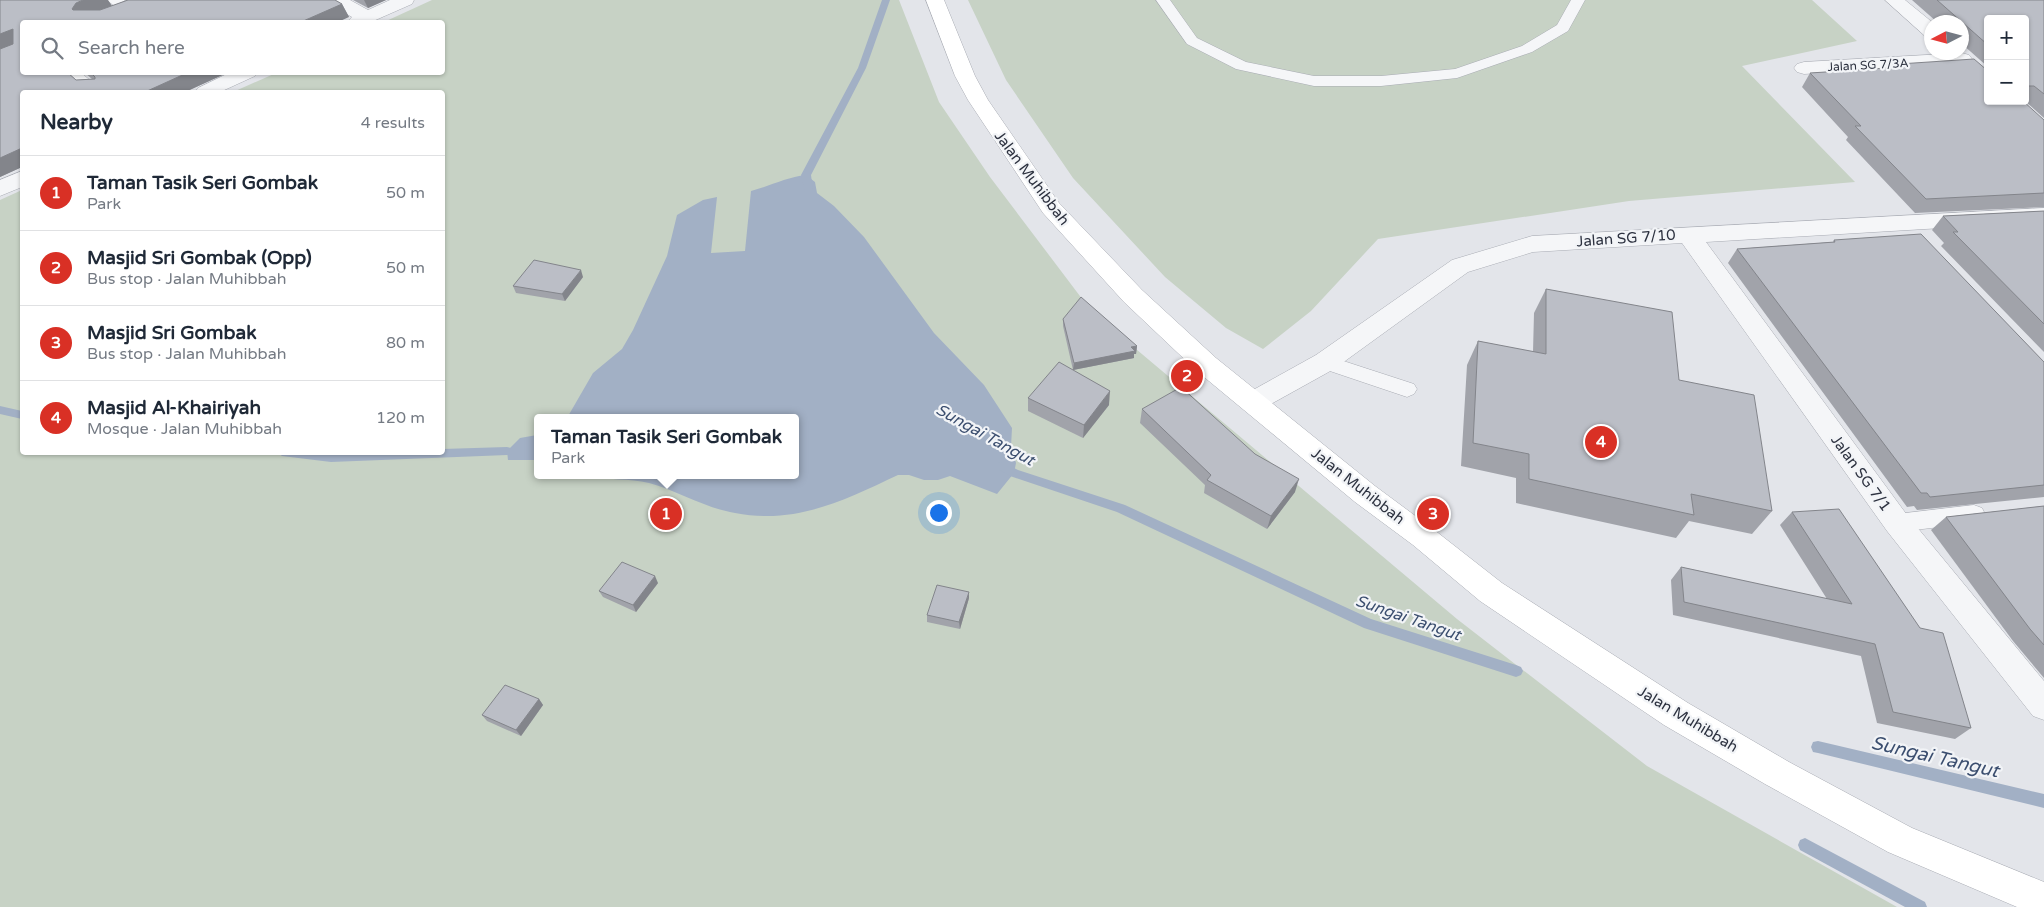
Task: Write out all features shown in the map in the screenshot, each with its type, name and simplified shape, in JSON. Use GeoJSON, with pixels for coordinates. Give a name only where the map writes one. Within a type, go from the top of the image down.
{"type":"FeatureCollection","features":[{"type":"Feature","properties":{"kind":"street"},"geometry":{"type":"LineString","coordinates":[[336,0],[361,20],[405,0]]}},
{"type":"Feature","properties":{"kind":"street","name":"Jalan Muhibbah"},"geometry":{"type":"LineString","coordinates":[[935,0],[966,76],[978,100],[1051,208],[1133,296],[1207,366],[1490,592],[1676,714],[1900,840],[2044,900]]}},
{"type":"Feature","properties":{"kind":"street"},"geometry":{"type":"LineString","coordinates":[[1894,0],[1924,25]]}},
{"type":"Feature","properties":{"kind":"street","name":"Jalan SG 7/3A"},"geometry":{"type":"LineString","coordinates":[[1804,68],[1964,60]]}},
{"type":"Feature","properties":{"kind":"street"},"geometry":{"type":"LineString","coordinates":[[209,90],[242,75]]}},
{"type":"Feature","properties":{"kind":"street"},"geometry":{"type":"LineString","coordinates":[[0,189],[20,179]]}},
{"type":"Feature","properties":{"kind":"street","name":"Jalan SG 7/10"},"geometry":{"type":"LineString","coordinates":[[1253,402],[1324,362],[1460,266],[1532,244],[2044,215]]}},
{"type":"Feature","properties":{"kind":"street"},"geometry":{"type":"LineString","coordinates":[[1903,224],[1923,245]]}},
{"type":"Feature","properties":{"kind":"street","name":"Jalan SG 7/1"},"geometry":{"type":"LineString","coordinates":[[1688,234],[1897,523],[2044,705]]}},
{"type":"Feature","properties":{"kind":"lane"},"geometry":{"type":"LineString","coordinates":[[1163,0],[1192,42],[1242,66],[1314,81],[1372,81],[1457,73],[1527,49],[1563,28],[1578,0]]}},
{"type":"Feature","properties":{"kind":"lane"},"geometry":{"type":"LineString","coordinates":[[74,75],[93,90]]}},
{"type":"Feature","properties":{"kind":"lane"},"geometry":{"type":"LineString","coordinates":[[1324,362],[1407,389]]}},
{"type":"Feature","properties":{"kind":"lane"},"geometry":{"type":"LineString","coordinates":[[1897,523],[1995,512]]}},
{"type":"Feature","properties":{"kind":"shaded area"},"geometry":{"type":"Polygon","coordinates":[[[432,0],[899,0],[939,102],[990,177],[1092,312],[1457,619],[1647,766],[1897,907],[0,907],[0,200],[20,191],[20,455],[445,455],[445,90],[238,90],[271,75],[445,75],[445,20],[388,20],[432,0]]]}},
{"type":"Feature","properties":{"kind":"shaded area"},"geometry":{"type":"Polygon","coordinates":[[[968,0],[1812,0],[1857,41],[1742,66],[1855,182],[1629,201],[1378,239],[1311,311],[1263,349],[1226,328],[1165,277],[1073,178],[1006,80],[968,0]]]}},
{"type":"Feature","properties":{"kind":"water"},"geometry":{"type":"Polygon","coordinates":[[[806,175],[815,182],[817,193],[834,206],[864,237],[934,333],[984,385],[1012,428],[1011,447],[1016,463],[1014,473],[997,494],[950,476],[938,480],[924,480],[909,475],[898,475],[839,501],[799,513],[779,516],[757,516],[724,511],[649,483],[618,479],[799,479],[799,414],[569,414],[593,373],[622,349],[633,330],[667,256],[677,215],[703,200],[717,197],[711,253],[745,251],[751,191],[806,175]]]}},
{"type":"Feature","properties":{"kind":"water"},"geometry":{"type":"Polygon","coordinates":[[[534,436],[534,460],[508,460],[507,451],[520,438],[534,436]]]}},
{"type":"Feature","properties":{"kind":"building"},"geometry":{"type":"Polygon","coordinates":[[[0,0],[83,0],[76,3],[73,10],[100,10],[128,0],[335,0],[342,4],[306,20],[20,20],[20,75],[70,75],[76,80],[95,79],[93,75],[182,75],[149,90],[20,90],[20,149],[0,158],[0,49],[13,44],[13,29],[0,34],[0,0]]]}},
{"type":"Feature","properties":{"kind":"building"},"geometry":{"type":"Polygon","coordinates":[[[1937,0],[2044,0],[2044,94],[2034,86],[2029,86],[2029,15],[1984,15],[1984,41],[1969,28],[1969,15],[1954,15],[1937,0]]]}},
{"type":"Feature","properties":{"kind":"building"},"geometry":{"type":"Polygon","coordinates":[[[1974,59],[1984,68],[1984,105],[2027,105],[2044,120],[2044,193],[1926,199],[1855,126],[1861,126],[1810,73],[1887,68],[1884,65],[1974,59]]]}},
{"type":"Feature","properties":{"kind":"building"},"geometry":{"type":"Polygon","coordinates":[[[2044,211],[2044,324],[1953,232],[1958,232],[1943,216],[2044,211]]]}},
{"type":"Feature","properties":{"kind":"building"},"geometry":{"type":"Polygon","coordinates":[[[1921,234],[2044,362],[2044,485],[1930,497],[1927,493],[1921,493],[1737,249],[1921,234]]]}},
{"type":"Feature","properties":{"kind":"building"},"geometry":{"type":"Polygon","coordinates":[[[534,260],[581,270],[562,294],[513,286],[534,260]]]}},
{"type":"Feature","properties":{"kind":"building"},"geometry":{"type":"Polygon","coordinates":[[[1546,289],[1672,312],[1679,380],[1754,395],[1772,511],[1691,494],[1694,515],[1529,479],[1529,454],[1473,443],[1478,341],[1546,354],[1546,289]]]}},
{"type":"Feature","properties":{"kind":"building"},"geometry":{"type":"Polygon","coordinates":[[[1081,297],[1137,346],[1131,347],[1135,351],[1074,363],[1063,319],[1081,297]]]}},
{"type":"Feature","properties":{"kind":"building"},"geometry":{"type":"Polygon","coordinates":[[[1059,362],[1110,391],[1084,425],[1028,398],[1059,362]]]}},
{"type":"Feature","properties":{"kind":"building"},"geometry":{"type":"Polygon","coordinates":[[[1181,387],[1255,454],[1299,479],[1271,516],[1207,480],[1211,475],[1142,409],[1181,387]]]}},
{"type":"Feature","properties":{"kind":"building"},"geometry":{"type":"Polygon","coordinates":[[[2044,506],[2044,645],[1946,517],[2044,506]]]}},
{"type":"Feature","properties":{"kind":"building"},"geometry":{"type":"Polygon","coordinates":[[[1839,509],[1920,628],[1943,633],[1971,728],[1893,712],[1875,644],[1684,602],[1681,567],[1852,604],[1792,512],[1839,509]]]}},
{"type":"Feature","properties":{"kind":"building"},"geometry":{"type":"Polygon","coordinates":[[[622,562],[655,576],[633,605],[599,591],[622,562]]]}},
{"type":"Feature","properties":{"kind":"building"},"geometry":{"type":"Polygon","coordinates":[[[937,585],[969,592],[959,622],[927,615],[937,585]]]}},
{"type":"Feature","properties":{"kind":"building"},"geometry":{"type":"Polygon","coordinates":[[[505,685],[539,699],[516,730],[482,715],[505,685]]]}},
{"type":"Feature","properties":{"kind":"waterway","name":"Sungai Tangut"},"geometry":{"type":"LineString","coordinates":[[808,190],[806,175],[862,68],[886,0]]}},
{"type":"Feature","properties":{"kind":"waterway"},"geometry":{"type":"LineString","coordinates":[[0,410],[20,415]]}},
{"type":"Feature","properties":{"kind":"waterway"},"geometry":{"type":"LineString","coordinates":[[445,453],[507,451]]}},
{"type":"Feature","properties":{"kind":"waterway"},"geometry":{"type":"LineString","coordinates":[[306,455],[331,458],[406,455]]}},
{"type":"Feature","properties":{"kind":"waterway","name":"Sungai Tangut"},"geometry":{"type":"LineString","coordinates":[[1002,466],[1014,473],[1121,508],[1368,624],[1516,671]]}},
{"type":"Feature","properties":{"kind":"waterway","name":"Sungai Tangut"},"geometry":{"type":"LineString","coordinates":[[1818,747],[2044,801]]}},
{"type":"Feature","properties":{"kind":"waterway"},"geometry":{"type":"LineString","coordinates":[[1805,845],[1920,907]]}},
{"type":"Feature","properties":{"kind":"place","name":"Masjid Sri Gombak (Opp)"},"geometry":{"type":"Point","coordinates":[1187,376]}},
{"type":"Feature","properties":{"kind":"place","name":"Masjid Al-Khairiyah"},"geometry":{"type":"Point","coordinates":[1601,442]}},
{"type":"Feature","properties":{"kind":"place","name":"Taman Tasik Seri Gombak"},"geometry":{"type":"Point","coordinates":[666,514]}},
{"type":"Feature","properties":{"kind":"place","name":"Masjid Sri Gombak"},"geometry":{"type":"Point","coordinates":[1433,514]}}]}
